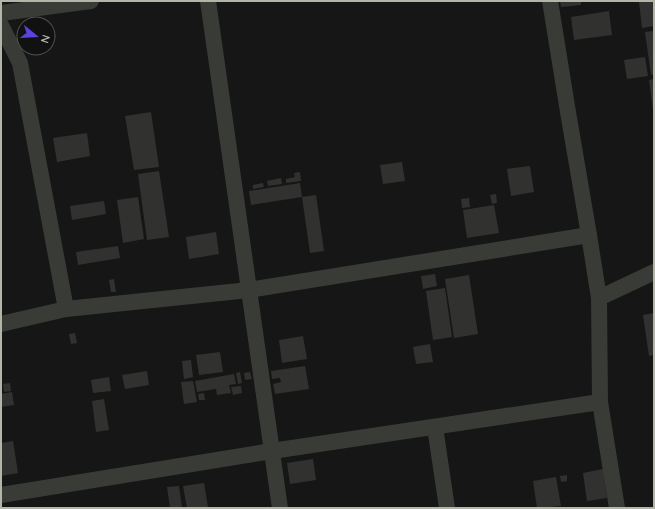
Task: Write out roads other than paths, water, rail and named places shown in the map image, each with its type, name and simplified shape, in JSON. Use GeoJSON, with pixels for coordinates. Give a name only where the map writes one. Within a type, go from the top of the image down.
{"type":"FeatureCollection","features":[{"type":"Feature","properties":{"kind":"street"},"geometry":{"type":"LineString","coordinates":[[1,13],[91,1]]}},
{"type":"Feature","properties":{"kind":"street"},"geometry":{"type":"LineString","coordinates":[[208,1],[280,508]]}},
{"type":"Feature","properties":{"kind":"street"},"geometry":{"type":"LineString","coordinates":[[550,1],[590,235],[599,298],[600,402],[617,508]]}},
{"type":"Feature","properties":{"kind":"street"},"geometry":{"type":"LineString","coordinates":[[1,25],[20,63],[66,308]]}},
{"type":"Feature","properties":{"kind":"street"},"geometry":{"type":"LineString","coordinates":[[1,324],[66,308],[249,290],[590,235]]}},
{"type":"Feature","properties":{"kind":"street"},"geometry":{"type":"LineString","coordinates":[[599,298],[654,272]]}},
{"type":"Feature","properties":{"kind":"street"},"geometry":{"type":"LineString","coordinates":[[1,495],[272,451],[600,402]]}},
{"type":"Feature","properties":{"kind":"street"},"geometry":{"type":"LineString","coordinates":[[435,426],[447,508]]}}]}
